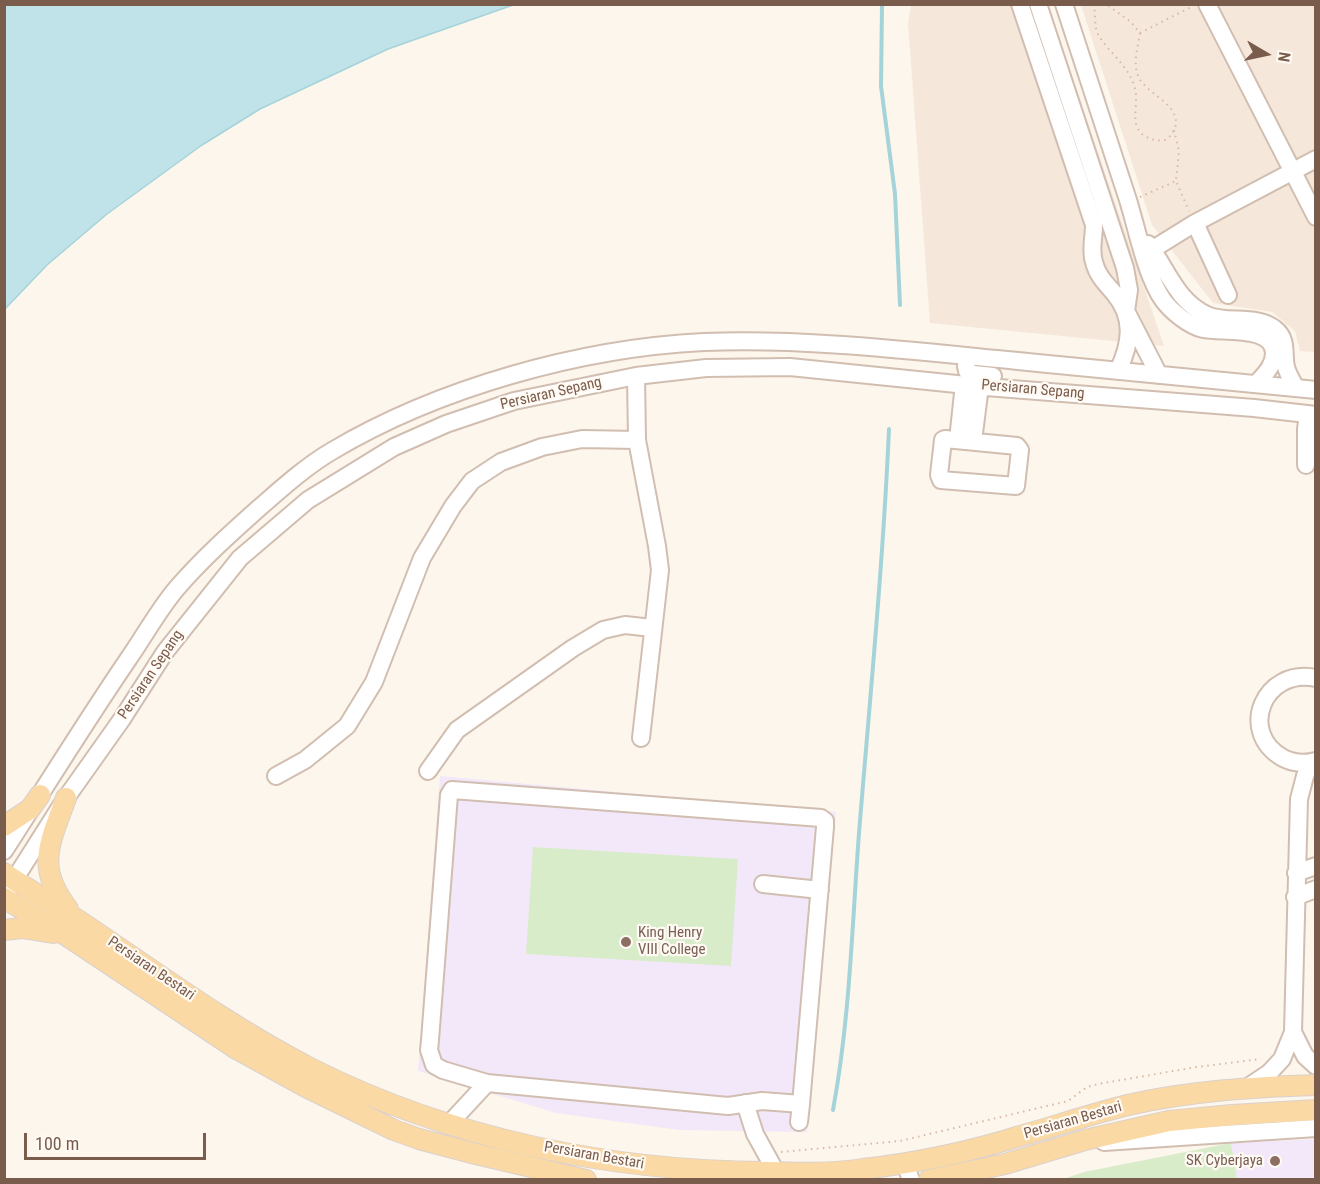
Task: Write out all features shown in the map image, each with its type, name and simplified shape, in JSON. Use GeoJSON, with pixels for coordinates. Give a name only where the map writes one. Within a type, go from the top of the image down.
{"type":"FeatureCollection","features":[{"type":"Feature","properties":{"kind":"main road"},"geometry":{"type":"LineString","coordinates":[[4,826],[30,809],[40,795]]}},
{"type":"Feature","properties":{"kind":"main road"},"geometry":{"type":"LineString","coordinates":[[66,798],[50,841],[46,864],[56,893],[76,918]]}},
{"type":"Feature","properties":{"kind":"main road","name":"Persiaran Bestari"},"geometry":{"type":"LineString","coordinates":[[7,887],[76,918],[244,1032],[312,1069],[373,1097],[449,1124],[541,1147],[679,1174],[902,1172],[1075,1118],[1132,1104],[1195,1094],[1316,1085]]}},
{"type":"Feature","properties":{"kind":"main road","name":"Persiaran Bestari"},"geometry":{"type":"LineString","coordinates":[[7,887],[67,936],[235,1048],[306,1087],[394,1130],[419,1139],[476,1155],[586,1179]]}},
{"type":"Feature","properties":{"kind":"main road"},"geometry":{"type":"LineString","coordinates":[[4,930],[22,928],[67,936]]}},
{"type":"Feature","properties":{"kind":"main road"},"geometry":{"type":"LineString","coordinates":[[1183,1119],[1184,1106],[1195,1094]]}},
{"type":"Feature","properties":{"kind":"main road","name":"Persiaran Bestari"},"geometry":{"type":"LineString","coordinates":[[929,1179],[1005,1164],[1085,1140],[1183,1119],[1316,1110]]}},
{"type":"Feature","properties":{"kind":"main road"},"geometry":{"type":"LineString","coordinates":[[979,1179],[1005,1164]]}},
{"type":"Feature","properties":{"kind":"street"},"geometry":{"type":"LineString","coordinates":[[1020,4],[1094,225],[1092,244],[1094,263],[1101,279],[1126,311],[1159,375]]}},
{"type":"Feature","properties":{"kind":"street"},"geometry":{"type":"LineString","coordinates":[[1038,4],[1125,268],[1129,290],[1126,311],[1129,332],[1127,351],[1118,371]]}},
{"type":"Feature","properties":{"kind":"street"},"geometry":{"type":"LineString","coordinates":[[1064,4],[1162,299],[1188,322],[1204,329],[1258,334],[1268,338],[1273,348],[1274,359],[1268,371],[1256,384]]}},
{"type":"Feature","properties":{"kind":"street"},"geometry":{"type":"LineString","coordinates":[[1207,4],[1316,217]]}},
{"type":"Feature","properties":{"kind":"street"},"geometry":{"type":"LineString","coordinates":[[1148,252],[1195,223],[1316,159]]}},
{"type":"Feature","properties":{"kind":"street"},"geometry":{"type":"LineString","coordinates":[[1195,223],[1228,295]]}},
{"type":"Feature","properties":{"kind":"street"},"geometry":{"type":"LineString","coordinates":[[1148,252],[1176,289],[1208,315],[1260,322],[1274,327],[1286,346],[1287,370],[1296,388]]}},
{"type":"Feature","properties":{"kind":"street","name":"Persiaran Sepang"},"geometry":{"type":"LineString","coordinates":[[4,851],[107,690],[176,589],[227,536],[293,479],[330,452],[377,427],[507,376],[590,356],[642,347],[705,342],[790,342],[968,356],[1316,390]]}},
{"type":"Feature","properties":{"kind":"street"},"geometry":{"type":"LineString","coordinates":[[968,356],[967,371],[973,374],[1058,383],[1155,400]]}},
{"type":"Feature","properties":{"kind":"street","name":"Persiaran Sepang"},"geometry":{"type":"LineString","coordinates":[[7,887],[165,652],[240,558],[308,500],[394,447],[446,424],[514,401],[636,376],[706,368],[790,367],[1312,415]]}},
{"type":"Feature","properties":{"kind":"street"},"geometry":{"type":"LineString","coordinates":[[636,376],[637,440],[660,570],[641,738]]}},
{"type":"Feature","properties":{"kind":"street"},"geometry":{"type":"LineString","coordinates":[[966,440],[972,385]]}},
{"type":"Feature","properties":{"kind":"street"},"geometry":{"type":"LineString","coordinates":[[1306,465],[1306,429],[1312,415]]}},
{"type":"Feature","properties":{"kind":"street"},"geometry":{"type":"LineString","coordinates":[[276,776],[305,760],[347,726],[374,682],[422,558],[453,506],[472,481],[501,462],[542,447],[582,439],[637,440]]}},
{"type":"Feature","properties":{"kind":"street"},"geometry":{"type":"LineString","coordinates":[[943,440],[966,440],[1020,448],[1016,486],[939,478],[943,440]]}},
{"type":"Feature","properties":{"kind":"street"},"geometry":{"type":"LineString","coordinates":[[428,771],[457,730],[573,648],[603,630],[625,625],[652,628]]}},
{"type":"Feature","properties":{"kind":"street"},"geometry":{"type":"LineString","coordinates":[[1299,799],[1294,772],[1286,759],[1268,745],[1262,735],[1260,711],[1264,700],[1280,682],[1302,676],[1316,678]]}},
{"type":"Feature","properties":{"kind":"street"},"geometry":{"type":"LineString","coordinates":[[1286,759],[1301,763],[1313,761]]}},
{"type":"Feature","properties":{"kind":"street"},"geometry":{"type":"LineString","coordinates":[[1245,1089],[1269,1073],[1282,1059],[1293,1032],[1299,799],[1305,776],[1313,761]]}},
{"type":"Feature","properties":{"kind":"street"},"geometry":{"type":"LineString","coordinates":[[799,1122],[801,1104],[820,890],[825,821],[821,818],[452,790],[449,795],[429,1050],[434,1065],[443,1070],[487,1083],[728,1106],[762,1101],[801,1104]]}},
{"type":"Feature","properties":{"kind":"street"},"geometry":{"type":"LineString","coordinates":[[1296,873],[1316,866]]}},
{"type":"Feature","properties":{"kind":"street"},"geometry":{"type":"LineString","coordinates":[[763,884],[820,890]]}},
{"type":"Feature","properties":{"kind":"street"},"geometry":{"type":"LineString","coordinates":[[1295,897],[1316,890]]}},
{"type":"Feature","properties":{"kind":"street"},"geometry":{"type":"LineString","coordinates":[[1293,1032],[1305,1056],[1316,1066]]}},
{"type":"Feature","properties":{"kind":"street"},"geometry":{"type":"LineString","coordinates":[[449,1124],[487,1083]]}},
{"type":"Feature","properties":{"kind":"street"},"geometry":{"type":"LineString","coordinates":[[745,1103],[755,1134],[776,1173]]}},
{"type":"Feature","properties":{"kind":"street"},"geometry":{"type":"LineString","coordinates":[[1183,1119],[1190,1132],[1202,1136]]}},
{"type":"Feature","properties":{"kind":"street"},"geometry":{"type":"LineString","coordinates":[[1085,1140],[1108,1142],[1316,1128]]}},
{"type":"Feature","properties":{"kind":"path"},"geometry":{"type":"LineString","coordinates":[[1093,4],[1097,34],[1128,72],[1135,89],[1136,126],[1141,133],[1155,140],[1164,140],[1174,130],[1176,121],[1169,106],[1147,88],[1139,78],[1136,69],[1136,52],[1140,33]]}},
{"type":"Feature","properties":{"kind":"path"},"geometry":{"type":"LineString","coordinates":[[1106,4],[1131,22],[1140,33]]}},
{"type":"Feature","properties":{"kind":"path"},"geometry":{"type":"LineString","coordinates":[[1140,33],[1196,4]]}},
{"type":"Feature","properties":{"kind":"path"},"geometry":{"type":"LineString","coordinates":[[1174,130],[1179,151],[1176,181],[1195,223]]}},
{"type":"Feature","properties":{"kind":"path"},"geometry":{"type":"LineString","coordinates":[[1129,202],[1176,181]]}},
{"type":"Feature","properties":{"kind":"path"},"geometry":{"type":"LineString","coordinates":[[766,1154],[900,1141],[1068,1101],[1087,1088],[1098,1084],[1197,1067],[1258,1059],[1282,1059]]}},
{"type":"Feature","properties":{"kind":"shaded area"},"geometry":{"type":"Polygon","coordinates":[[[911,5],[1048,5],[1164,346],[930,323],[908,23],[911,5]]]}},
{"type":"Feature","properties":{"kind":"shaded area"},"geometry":{"type":"Polygon","coordinates":[[[1081,5],[1315,5],[1315,352],[1300,351],[1295,331],[1272,312],[1213,303],[1152,225],[1081,5]]]}},
{"type":"Feature","properties":{"kind":"shaded area","name":"King Henry VIII College"},"geometry":{"type":"Polygon","coordinates":[[[440,776],[836,812],[807,1132],[679,1130],[556,1113],[418,1071],[440,776]]]}},
{"type":"Feature","properties":{"kind":"shaded area","name":"SK Cyberjaya"},"geometry":{"type":"Polygon","coordinates":[[[1315,1139],[1315,1179],[1237,1179],[1231,1143],[1315,1139]]]}},
{"type":"Feature","properties":{"kind":"green space"},"geometry":{"type":"Polygon","coordinates":[[[533,847],[738,859],[731,966],[526,954],[533,847]]]}},
{"type":"Feature","properties":{"kind":"green space"},"geometry":{"type":"Polygon","coordinates":[[[1231,1143],[1237,1179],[1063,1179],[1084,1172],[1231,1143]]]}},
{"type":"Feature","properties":{"kind":"water"},"geometry":{"type":"Polygon","coordinates":[[[5,4],[513,5],[388,49],[260,109],[202,145],[107,214],[47,265],[5,309],[5,4]]]}},
{"type":"Feature","properties":{"kind":"waterway"},"geometry":{"type":"LineString","coordinates":[[882,6],[881,86],[895,194],[900,305]]}},
{"type":"Feature","properties":{"kind":"waterway"},"geometry":{"type":"LineString","coordinates":[[833,1110],[850,972],[880,581],[889,429]]}},
{"type":"Feature","properties":{"kind":"place","name":"King Henry VIII College"},"geometry":{"type":"Point","coordinates":[626,942]}},
{"type":"Feature","properties":{"kind":"place","name":"SK Cyberjaya"},"geometry":{"type":"Point","coordinates":[1275,1161]}}]}
